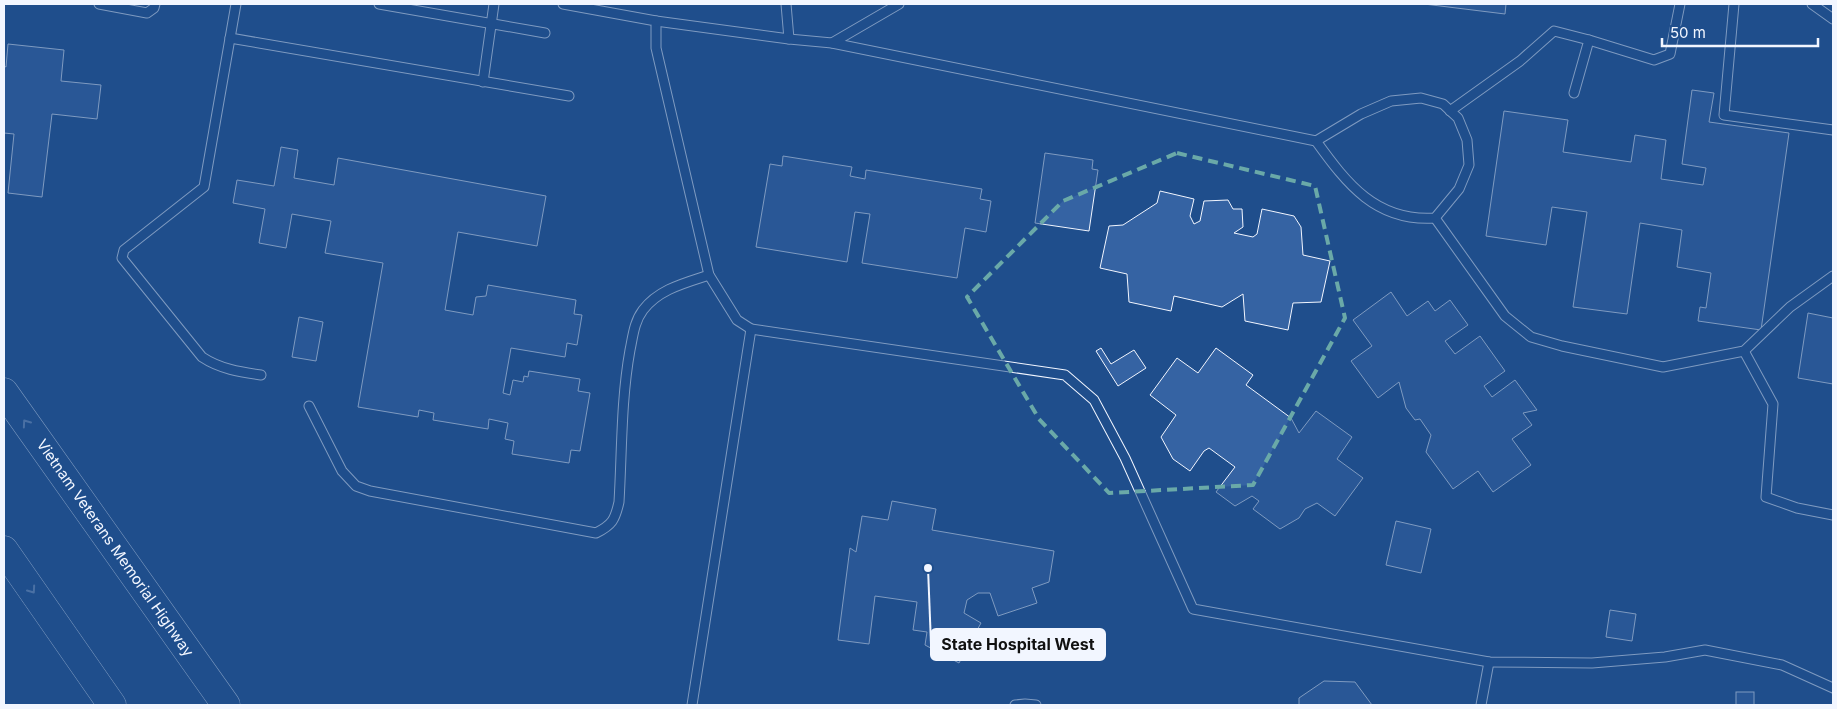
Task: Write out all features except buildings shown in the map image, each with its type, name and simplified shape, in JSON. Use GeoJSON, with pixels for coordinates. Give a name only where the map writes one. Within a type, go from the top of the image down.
{"type":"FeatureCollection","features":[{"type":"Feature","properties":{"kind":"highway","name":"Vietnam Veterans Memorial Highway"},"geometry":{"type":"LineString","coordinates":[[4,392],[226,705]]}},
{"type":"Feature","properties":{"kind":"highway"},"geometry":{"type":"LineString","coordinates":[[4,550],[112,705]]}},
{"type":"Feature","properties":{"kind":"lane"},"geometry":{"type":"LineString","coordinates":[[99,4],[147,13],[154,8],[155,4]]}},
{"type":"Feature","properties":{"kind":"lane"},"geometry":{"type":"LineString","coordinates":[[236,4],[204,187],[124,250],[122,258],[202,357],[213,364],[237,372],[261,375]]}},
{"type":"Feature","properties":{"kind":"lane"},"geometry":{"type":"LineString","coordinates":[[379,4],[545,33]]}},
{"type":"Feature","properties":{"kind":"lane"},"geometry":{"type":"LineString","coordinates":[[483,82],[494,4]]}},
{"type":"Feature","properties":{"kind":"lane"},"geometry":{"type":"LineString","coordinates":[[563,4],[656,21],[832,43],[1316,141],[1341,175],[1364,198],[1387,211],[1418,220],[1435,218],[1459,189],[1469,165],[1467,140],[1458,118],[1443,104],[1421,98],[1391,101],[1361,114],[1316,141]]}},
{"type":"Feature","properties":{"kind":"lane"},"geometry":{"type":"LineString","coordinates":[[786,4],[789,39]]}},
{"type":"Feature","properties":{"kind":"lane"},"geometry":{"type":"LineString","coordinates":[[832,43],[899,4]]}},
{"type":"Feature","properties":{"kind":"lane"},"geometry":{"type":"LineString","coordinates":[[1450,111],[1520,61],[1554,31],[1654,60],[1670,54],[1680,4]]}},
{"type":"Feature","properties":{"kind":"lane"},"geometry":{"type":"LineString","coordinates":[[1734,4],[1724,115],[1833,130]]}},
{"type":"Feature","properties":{"kind":"lane"},"geometry":{"type":"LineString","coordinates":[[1812,4],[1833,19]]}},
{"type":"Feature","properties":{"kind":"lane"},"geometry":{"type":"LineString","coordinates":[[656,21],[656,48],[709,275],[737,320],[751,328],[1065,375],[1094,400],[1125,458],[1192,609],[1489,662],[1592,663],[1705,650],[1782,665],[1833,688]]}},
{"type":"Feature","properties":{"kind":"lane"},"geometry":{"type":"LineString","coordinates":[[230,38],[569,96]]}},
{"type":"Feature","properties":{"kind":"lane"},"geometry":{"type":"LineString","coordinates":[[1574,93],[1589,40]]}},
{"type":"Feature","properties":{"kind":"lane"},"geometry":{"type":"LineString","coordinates":[[1435,218],[1505,316],[1531,337],[1562,346],[1663,367],[1744,351],[1790,307],[1833,276]]}},
{"type":"Feature","properties":{"kind":"lane"},"geometry":{"type":"LineString","coordinates":[[309,406],[342,471],[356,486],[370,491],[596,533],[609,527],[616,515],[619,502],[626,376],[635,326],[642,311],[660,294],[670,288],[709,275]]}},
{"type":"Feature","properties":{"kind":"lane"},"geometry":{"type":"LineString","coordinates":[[692,705],[751,328]]}},
{"type":"Feature","properties":{"kind":"lane"},"geometry":{"type":"LineString","coordinates":[[1744,351],[1773,404],[1766,497],[1797,508],[1833,515]]}},
{"type":"Feature","properties":{"kind":"lane"},"geometry":{"type":"LineString","coordinates":[[1481,705],[1489,662]]}},
{"type":"Feature","properties":{"kind":"lane"},"geometry":{"type":"LineString","coordinates":[[1016,705],[1036,705]]}},
{"type":"Feature","properties":{"kind":"highlighted area"},"geometry":{"type":"Polygon","coordinates":[[[1177,153],[1315,186],[1345,318],[1253,485],[1109,493],[1039,419],[967,297],[1063,201],[1177,153]]]}},
{"type":"Feature","properties":{"kind":"place","name":"State Hospital West"},"geometry":{"type":"Point","coordinates":[928,568]}}]}
